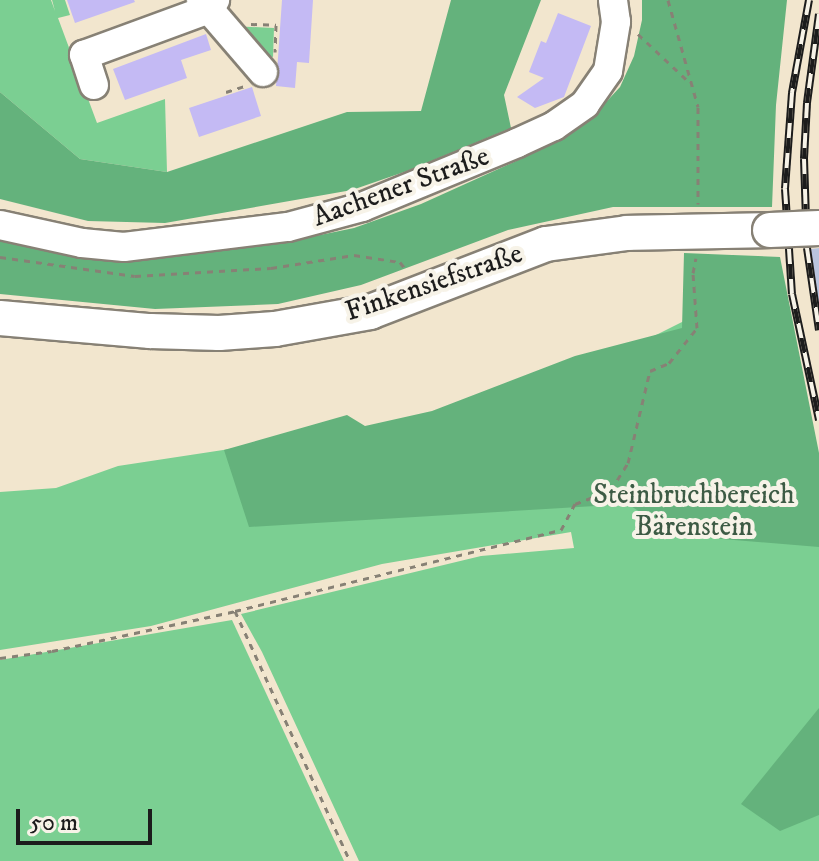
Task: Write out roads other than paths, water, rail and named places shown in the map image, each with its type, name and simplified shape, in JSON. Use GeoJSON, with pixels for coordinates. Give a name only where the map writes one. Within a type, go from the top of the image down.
{"type":"FeatureCollection","features":[{"type":"Feature","properties":{"kind":"main road","name":"Finkensiefstraße"},"geometry":{"type":"LineString","coordinates":[[0,318],[150,331],[219,333],[275,329],[370,312],[546,244],[587,236],[819,228]]}},
{"type":"Feature","properties":{"kind":"street","name":"Aachener Straße"},"geometry":{"type":"LineString","coordinates":[[0,225],[82,243],[124,247],[288,227],[362,207],[554,126],[585,104],[608,71],[616,22],[613,0]]}},
{"type":"Feature","properties":{"kind":"street"},"geometry":{"type":"LineString","coordinates":[[94,85],[84,55],[208,3],[269,64]]}},
{"type":"Feature","properties":{"kind":"railway"},"geometry":{"type":"LineString","coordinates":[[809,0],[792,93],[785,189],[792,294],[819,420]]}},
{"type":"Feature","properties":{"kind":"railway"},"geometry":{"type":"LineString","coordinates":[[819,14],[807,103],[804,159],[807,248],[819,330]]}},
{"type":"Feature","properties":{"kind":"park label","name":"Steinbruchbereich Bärenstein"},"geometry":{"type":"Point","coordinates":[694,511]}}]}
